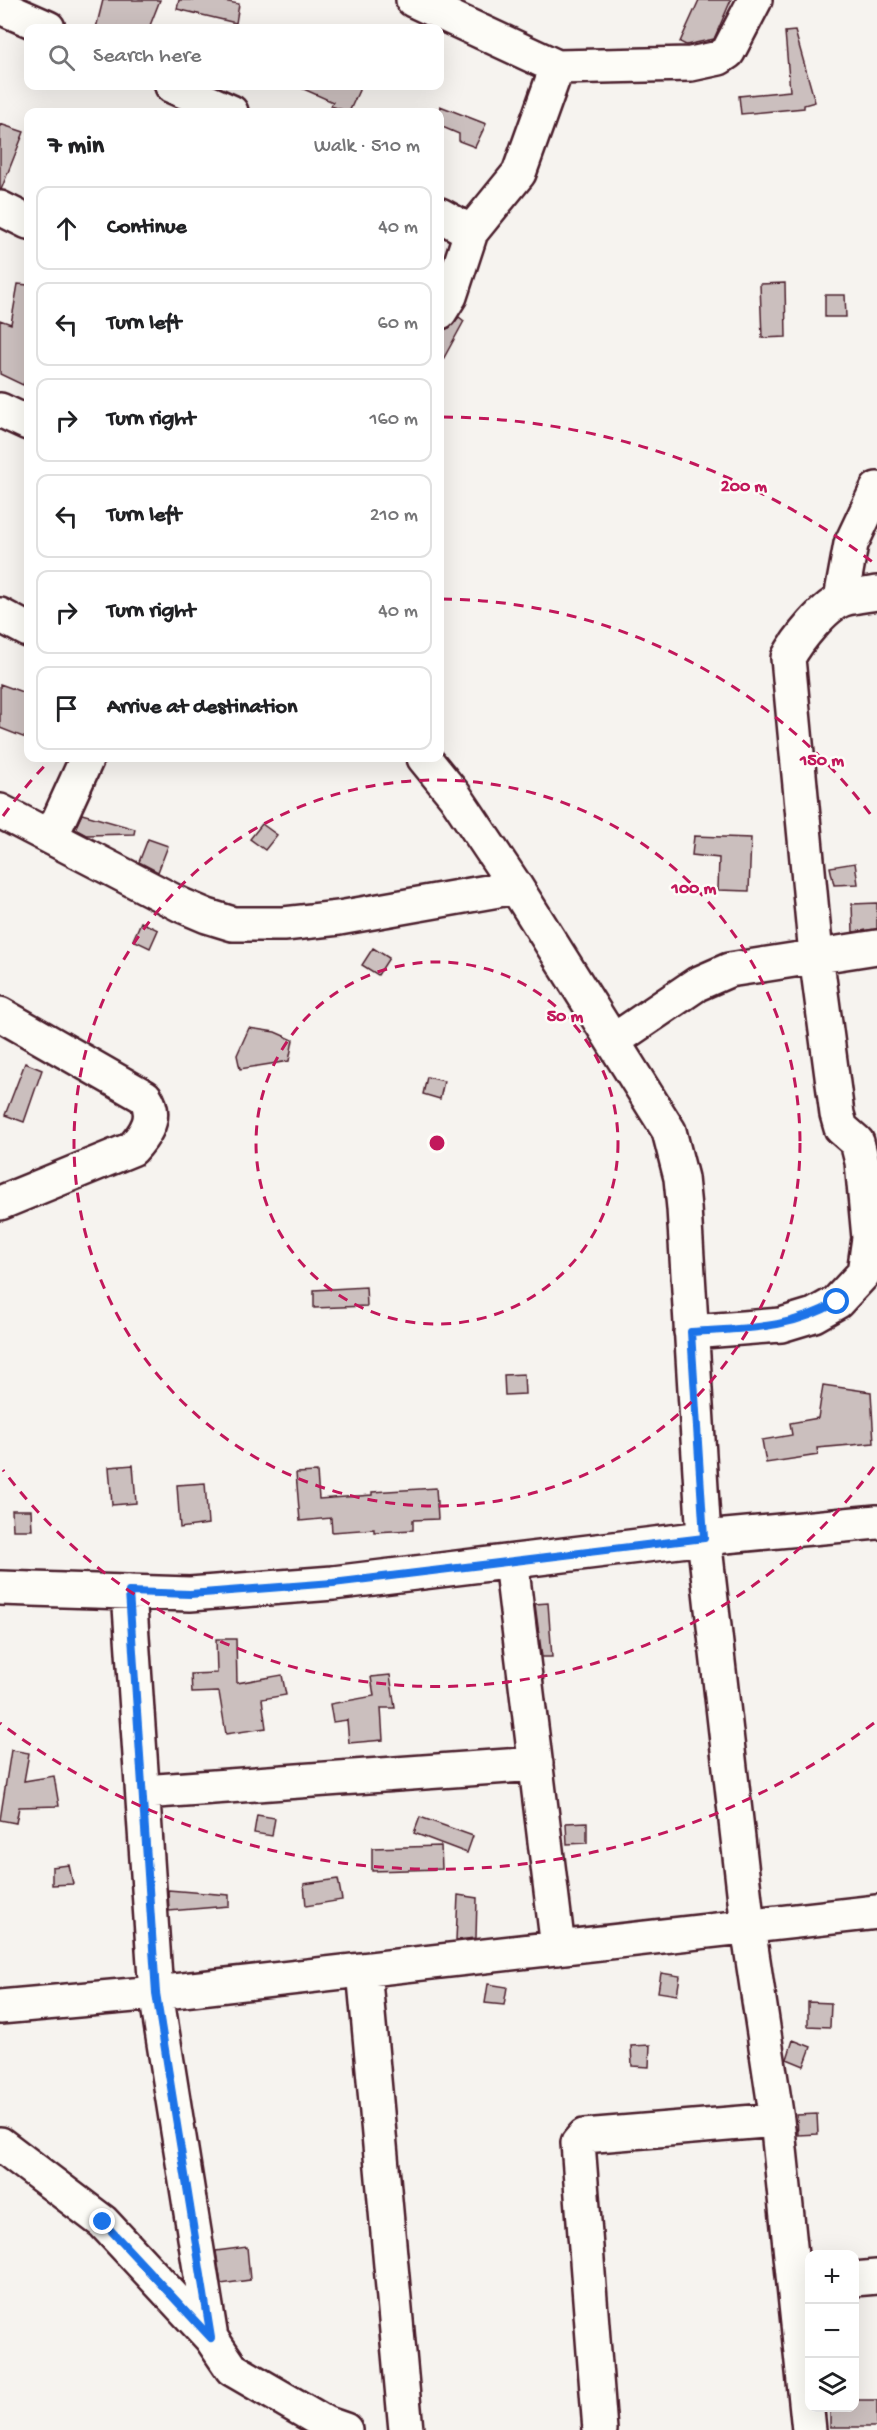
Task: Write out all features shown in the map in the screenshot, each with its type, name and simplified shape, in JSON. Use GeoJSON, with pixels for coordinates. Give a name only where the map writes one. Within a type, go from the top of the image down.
{"type":"FeatureCollection","features":[{"type":"Feature","properties":{"kind":"street"},"geometry":{"type":"LineString","coordinates":[[414,0],[557,67],[692,64],[719,58],[728,52],[755,0]]}},
{"type":"Feature","properties":{"kind":"street"},"geometry":{"type":"LineString","coordinates":[[0,7],[39,24]]}},
{"type":"Feature","properties":{"kind":"street"},"geometry":{"type":"LineString","coordinates":[[444,306],[450,296],[471,232],[519,173],[557,67]]}},
{"type":"Feature","properties":{"kind":"street"},"geometry":{"type":"LineString","coordinates":[[181,90],[222,108]]}},
{"type":"Feature","properties":{"kind":"street"},"geometry":{"type":"LineString","coordinates":[[0,208],[24,220]]}},
{"type":"Feature","properties":{"kind":"street"},"geometry":{"type":"LineString","coordinates":[[444,217],[471,232]]}},
{"type":"Feature","properties":{"kind":"street"},"geometry":{"type":"LineString","coordinates":[[0,410],[24,421]]}},
{"type":"Feature","properties":{"kind":"street"},"geometry":{"type":"LineString","coordinates":[[841,599],[851,544],[877,489]]}},
{"type":"Feature","properties":{"kind":"street"},"geometry":{"type":"LineString","coordinates":[[691,1332],[781,1325],[814,1315],[837,1302],[871,1266],[863,1169],[867,1145],[841,1128],[837,1114],[816,955],[788,658],[795,645],[820,617],[841,599],[877,592]]}},
{"type":"Feature","properties":{"kind":"street"},"geometry":{"type":"LineString","coordinates":[[0,615],[24,628]]}},
{"type":"Feature","properties":{"kind":"street"},"geometry":{"type":"LineString","coordinates":[[51,837],[85,762]]}},
{"type":"Feature","properties":{"kind":"street"},"geometry":{"type":"LineString","coordinates":[[427,762],[455,796],[516,887],[669,1131],[681,1178],[704,1538],[748,1927],[801,2285],[809,2430]]}},
{"type":"Feature","properties":{"kind":"street"},"geometry":{"type":"LineString","coordinates":[[0,811],[181,905],[233,924],[284,924],[339,918],[516,887]]}},
{"type":"Feature","properties":{"kind":"street"},"geometry":{"type":"LineString","coordinates":[[614,1041],[697,984],[729,970],[877,947]]}},
{"type":"Feature","properties":{"kind":"street"},"geometry":{"type":"LineString","coordinates":[[0,1014],[145,1097],[151,1106],[145,1135],[132,1149],[0,1203]]}},
{"type":"Feature","properties":{"kind":"street"},"geometry":{"type":"LineString","coordinates":[[0,1588],[190,1594],[321,1584],[704,1538],[877,1522]]}},
{"type":"Feature","properties":{"kind":"street"},"geometry":{"type":"LineString","coordinates":[[511,1562],[558,1948]]}},
{"type":"Feature","properties":{"kind":"street"},"geometry":{"type":"LineString","coordinates":[[129,1592],[156,1993],[211,2338]]}},
{"type":"Feature","properties":{"kind":"street"},"geometry":{"type":"LineString","coordinates":[[143,1792],[536,1764]]}},
{"type":"Feature","properties":{"kind":"street"},"geometry":{"type":"LineString","coordinates":[[0,2007],[156,1993],[877,1912]]}},
{"type":"Feature","properties":{"kind":"street"},"geometry":{"type":"LineString","coordinates":[[364,1970],[406,2430]]}},
{"type":"Feature","properties":{"kind":"street"},"geometry":{"type":"LineString","coordinates":[[600,2430],[578,2143],[584,2136],[777,2120]]}},
{"type":"Feature","properties":{"kind":"street"},"geometry":{"type":"LineString","coordinates":[[0,2144],[103,2222],[211,2338],[232,2369],[316,2418],[345,2430]]}},
{"type":"Feature","properties":{"kind":"street"},"geometry":{"type":"LineString","coordinates":[[859,2279],[877,2277]]}},
{"type":"Feature","properties":{"kind":"building"},"geometry":{"type":"Polygon","coordinates":[[[103,0],[160,0],[151,24],[97,24],[103,0]]]}},
{"type":"Feature","properties":{"kind":"building"},"geometry":{"type":"Polygon","coordinates":[[[179,0],[218,0],[239,4],[236,23],[177,9],[179,0]]]}},
{"type":"Feature","properties":{"kind":"building"},"geometry":{"type":"Polygon","coordinates":[[[699,0],[731,0],[714,39],[686,45],[680,42],[699,0]]]}},
{"type":"Feature","properties":{"kind":"building"},"geometry":{"type":"Polygon","coordinates":[[[795,31],[815,102],[804,105],[804,108],[741,114],[739,96],[790,91],[785,32],[795,31]]]}},
{"type":"Feature","properties":{"kind":"building"},"geometry":{"type":"Polygon","coordinates":[[[306,90],[359,90],[351,108],[331,106],[333,102],[306,90]]]}},
{"type":"Feature","properties":{"kind":"building"},"geometry":{"type":"Polygon","coordinates":[[[440,106],[486,124],[475,147],[459,141],[459,134],[444,128],[444,108],[440,106]]]}},
{"type":"Feature","properties":{"kind":"building"},"geometry":{"type":"Polygon","coordinates":[[[0,124],[24,132],[1,190],[0,189],[0,124]]]}},
{"type":"Feature","properties":{"kind":"building"},"geometry":{"type":"Polygon","coordinates":[[[785,283],[786,337],[762,338],[760,284],[785,283]]]}},
{"type":"Feature","properties":{"kind":"building"},"geometry":{"type":"Polygon","coordinates":[[[18,284],[24,285],[23,385],[0,374],[0,320],[11,324],[18,284]]]}},
{"type":"Feature","properties":{"kind":"building"},"geometry":{"type":"Polygon","coordinates":[[[825,295],[845,295],[846,317],[825,317],[825,295]]]}},
{"type":"Feature","properties":{"kind":"building"},"geometry":{"type":"Polygon","coordinates":[[[459,317],[464,321],[444,358],[444,330],[449,328],[459,317]]]}},
{"type":"Feature","properties":{"kind":"building"},"geometry":{"type":"Polygon","coordinates":[[[0,684],[24,693],[24,737],[0,728],[0,684]]]}},
{"type":"Feature","properties":{"kind":"building"},"geometry":{"type":"Polygon","coordinates":[[[82,814],[135,829],[134,834],[86,835],[75,829],[82,814]]]}},
{"type":"Feature","properties":{"kind":"building"},"geometry":{"type":"Polygon","coordinates":[[[262,824],[277,835],[265,850],[250,839],[262,824]]]}},
{"type":"Feature","properties":{"kind":"building"},"geometry":{"type":"Polygon","coordinates":[[[694,836],[751,838],[749,891],[718,890],[719,858],[692,855],[694,836]]]}},
{"type":"Feature","properties":{"kind":"building"},"geometry":{"type":"Polygon","coordinates":[[[148,839],[168,846],[158,872],[139,862],[148,839]]]}},
{"type":"Feature","properties":{"kind":"building"},"geometry":{"type":"Polygon","coordinates":[[[855,863],[858,884],[834,885],[830,867],[855,863]]]}},
{"type":"Feature","properties":{"kind":"building"},"geometry":{"type":"Polygon","coordinates":[[[877,903],[877,929],[853,932],[852,904],[877,903]]]}},
{"type":"Feature","properties":{"kind":"building"},"geometry":{"type":"Polygon","coordinates":[[[141,922],[158,930],[150,948],[133,940],[141,922]]]}},
{"type":"Feature","properties":{"kind":"building"},"geometry":{"type":"Polygon","coordinates":[[[373,948],[389,958],[378,975],[362,965],[373,948]]]}},
{"type":"Feature","properties":{"kind":"building"},"geometry":{"type":"Polygon","coordinates":[[[249,1028],[275,1032],[293,1040],[289,1061],[240,1069],[237,1055],[249,1028]]]}},
{"type":"Feature","properties":{"kind":"building"},"geometry":{"type":"Polygon","coordinates":[[[25,1063],[42,1070],[24,1122],[5,1115],[25,1063]]]}},
{"type":"Feature","properties":{"kind":"building"},"geometry":{"type":"Polygon","coordinates":[[[427,1077],[444,1081],[440,1099],[423,1094],[427,1077]]]}},
{"type":"Feature","properties":{"kind":"building"},"geometry":{"type":"Polygon","coordinates":[[[366,1287],[367,1306],[314,1308],[314,1290],[366,1287]]]}},
{"type":"Feature","properties":{"kind":"building"},"geometry":{"type":"Polygon","coordinates":[[[524,1374],[525,1394],[505,1395],[504,1375],[524,1374]]]}},
{"type":"Feature","properties":{"kind":"building"},"geometry":{"type":"Polygon","coordinates":[[[823,1385],[871,1392],[874,1443],[817,1448],[818,1455],[766,1463],[762,1440],[792,1435],[790,1423],[818,1418],[823,1385]]]}},
{"type":"Feature","properties":{"kind":"building"},"geometry":{"type":"Polygon","coordinates":[[[133,1465],[136,1503],[112,1505],[109,1467],[133,1465]]]}},
{"type":"Feature","properties":{"kind":"building"},"geometry":{"type":"Polygon","coordinates":[[[317,1472],[319,1499],[372,1495],[372,1492],[436,1488],[438,1519],[413,1520],[413,1530],[374,1532],[374,1529],[332,1532],[331,1518],[300,1521],[296,1473],[317,1472]]]}},
{"type":"Feature","properties":{"kind":"building"},"geometry":{"type":"Polygon","coordinates":[[[205,1483],[208,1524],[180,1528],[177,1485],[205,1483]]]}},
{"type":"Feature","properties":{"kind":"building"},"geometry":{"type":"Polygon","coordinates":[[[12,1510],[31,1510],[32,1530],[13,1530],[12,1510]]]}},
{"type":"Feature","properties":{"kind":"building"},"geometry":{"type":"Polygon","coordinates":[[[548,1603],[552,1657],[542,1657],[535,1604],[548,1603]]]}},
{"type":"Feature","properties":{"kind":"building"},"geometry":{"type":"Polygon","coordinates":[[[216,1639],[236,1639],[237,1683],[282,1675],[286,1695],[262,1699],[266,1728],[226,1734],[219,1692],[192,1693],[191,1674],[217,1673],[216,1639]]]}},
{"type":"Feature","properties":{"kind":"building"},"geometry":{"type":"Polygon","coordinates":[[[390,1675],[395,1708],[381,1708],[383,1740],[349,1743],[347,1720],[333,1722],[330,1704],[374,1696],[371,1677],[390,1675]]]}},
{"type":"Feature","properties":{"kind":"building"},"geometry":{"type":"Polygon","coordinates":[[[11,1750],[29,1753],[24,1781],[54,1776],[59,1806],[19,1807],[16,1823],[0,1820],[11,1750]]]}},
{"type":"Feature","properties":{"kind":"building"},"geometry":{"type":"Polygon","coordinates":[[[257,1815],[275,1818],[272,1836],[254,1833],[257,1815]]]}},
{"type":"Feature","properties":{"kind":"building"},"geometry":{"type":"Polygon","coordinates":[[[420,1817],[473,1836],[467,1853],[414,1833],[420,1817]]]}},
{"type":"Feature","properties":{"kind":"building"},"geometry":{"type":"Polygon","coordinates":[[[587,1822],[587,1843],[567,1844],[566,1823],[587,1822]]]}},
{"type":"Feature","properties":{"kind":"building"},"geometry":{"type":"Polygon","coordinates":[[[441,1846],[442,1869],[372,1871],[372,1848],[441,1846]]]}},
{"type":"Feature","properties":{"kind":"building"},"geometry":{"type":"Polygon","coordinates":[[[69,1865],[73,1884],[52,1885],[52,1867],[69,1865]]]}},
{"type":"Feature","properties":{"kind":"building"},"geometry":{"type":"Polygon","coordinates":[[[338,1879],[342,1900],[306,1906],[304,1884],[338,1879]]]}},
{"type":"Feature","properties":{"kind":"building"},"geometry":{"type":"Polygon","coordinates":[[[168,1890],[229,1895],[229,1906],[169,1911],[168,1890]]]}},
{"type":"Feature","properties":{"kind":"building"},"geometry":{"type":"Polygon","coordinates":[[[458,1895],[477,1898],[476,1938],[456,1940],[458,1895]]]}},
{"type":"Feature","properties":{"kind":"building"},"geometry":{"type":"Polygon","coordinates":[[[661,1973],[680,1976],[677,1995],[658,1992],[661,1973]]]}},
{"type":"Feature","properties":{"kind":"building"},"geometry":{"type":"Polygon","coordinates":[[[488,1984],[507,1987],[504,2005],[485,2003],[488,1984]]]}},
{"type":"Feature","properties":{"kind":"building"},"geometry":{"type":"Polygon","coordinates":[[[808,2002],[831,2003],[830,2027],[808,2026],[808,2002]]]}},
{"type":"Feature","properties":{"kind":"building"},"geometry":{"type":"Polygon","coordinates":[[[793,2040],[811,2047],[804,2066],[787,2059],[793,2040]]]}},
{"type":"Feature","properties":{"kind":"building"},"geometry":{"type":"Polygon","coordinates":[[[650,2045],[649,2067],[632,2066],[631,2046],[650,2045]]]}},
{"type":"Feature","properties":{"kind":"building"},"geometry":{"type":"Polygon","coordinates":[[[817,2114],[818,2134],[798,2135],[797,2115],[817,2114]]]}},
{"type":"Feature","properties":{"kind":"building"},"geometry":{"type":"Polygon","coordinates":[[[247,2247],[250,2280],[221,2284],[216,2251],[247,2247]]]}},
{"type":"Feature","properties":{"kind":"building"},"geometry":{"type":"Polygon","coordinates":[[[859,2400],[877,2400],[877,2427],[830,2427],[830,2412],[859,2412],[859,2400]]]}},
{"type":"Feature","properties":{"kind":"route"},"geometry":{"type":"LineString","coordinates":[[103,2222],[211,2338],[156,1993],[129,1592],[190,1594],[333,1583],[704,1538],[700,1508],[691,1332],[781,1325],[814,1315],[837,1302]]}}]}
